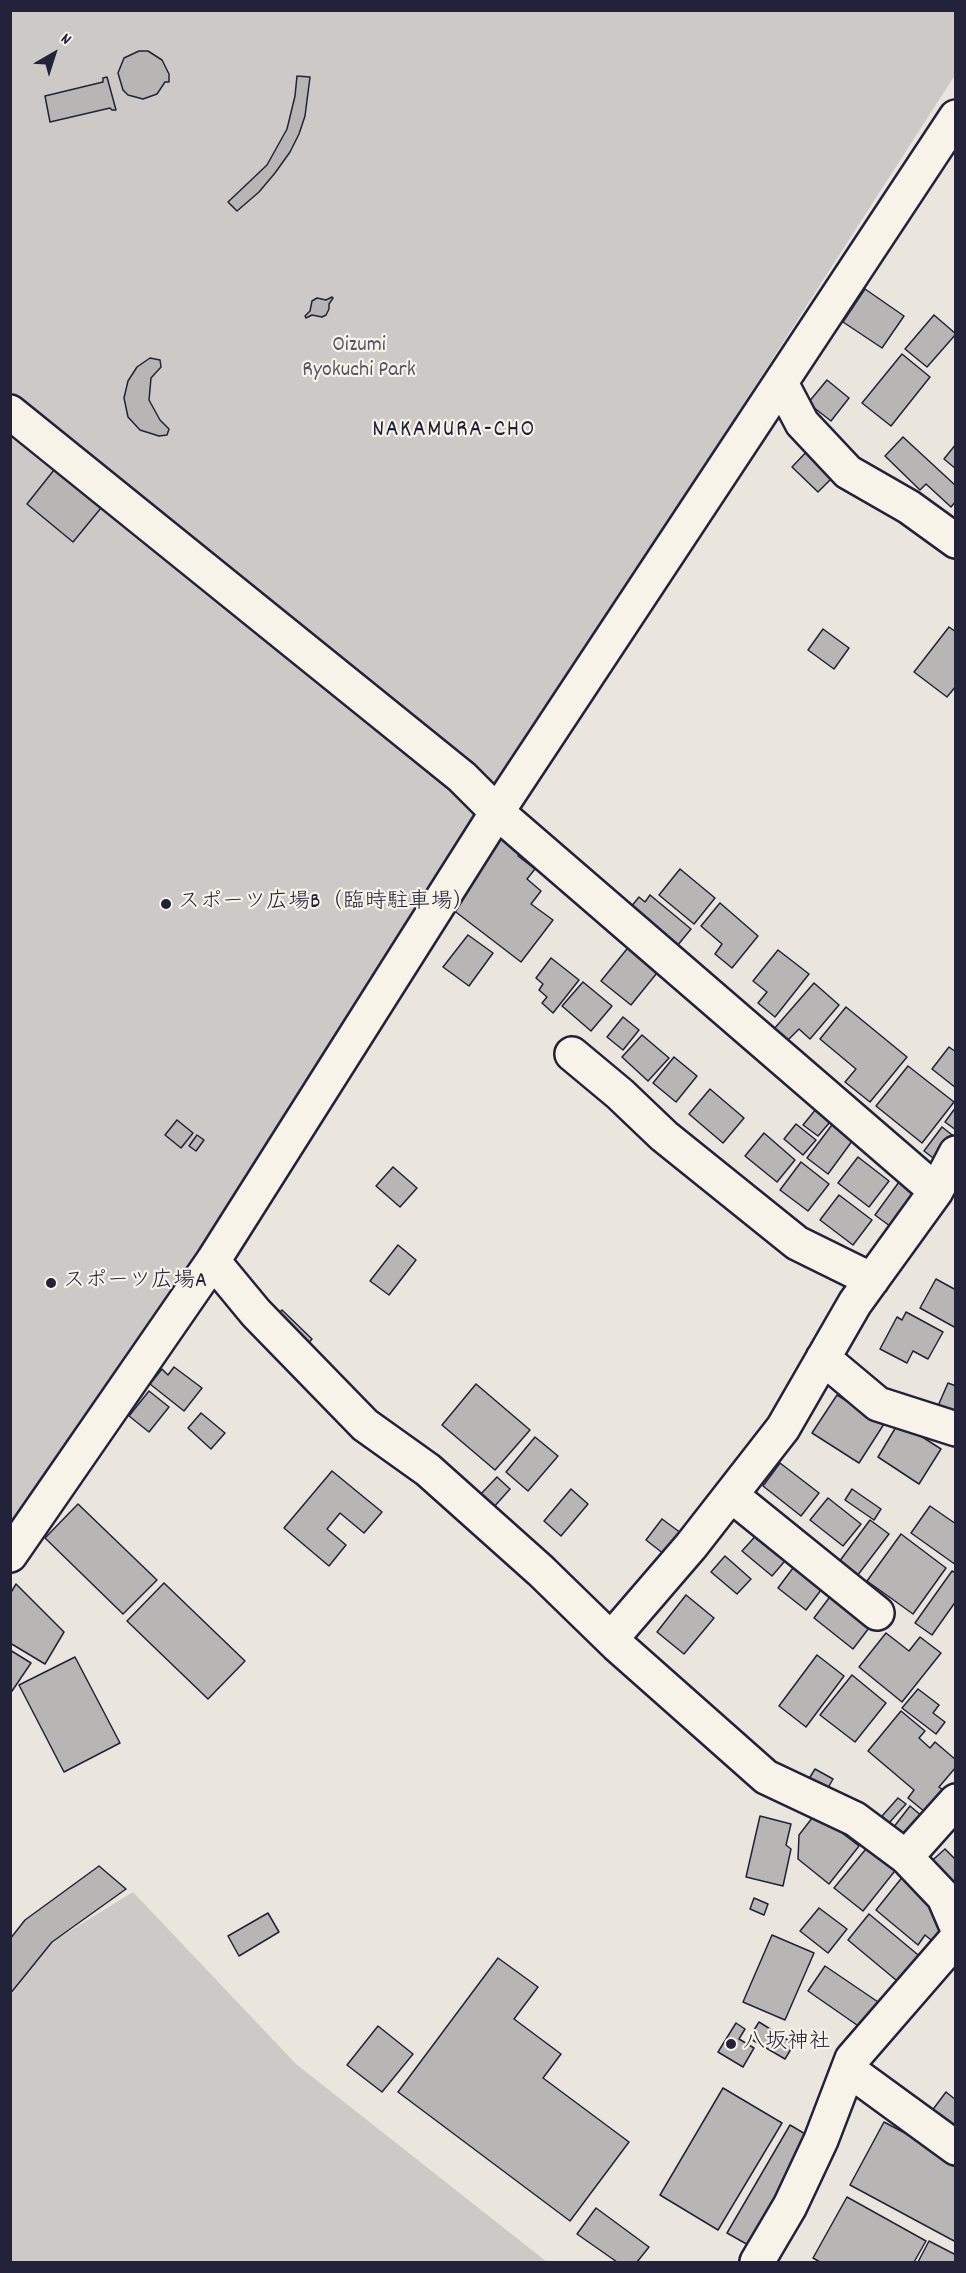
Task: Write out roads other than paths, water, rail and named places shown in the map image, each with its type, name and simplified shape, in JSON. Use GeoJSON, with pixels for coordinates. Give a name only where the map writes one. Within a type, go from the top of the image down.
{"type":"FeatureCollection","features":[{"type":"Feature","properties":{"kind":"street"},"geometry":{"type":"LineString","coordinates":[[10,1555],[213,1261],[497,812],[956,117]]}},
{"type":"Feature","properties":{"kind":"street"},"geometry":{"type":"LineString","coordinates":[[782,383],[801,423],[848,472],[909,507],[956,541]]}},
{"type":"Feature","properties":{"kind":"street"},"geometry":{"type":"LineString","coordinates":[[10,412],[462,777],[497,812],[936,1191]]}},
{"type":"Feature","properties":{"kind":"street"},"geometry":{"type":"LineString","coordinates":[[585,1056],[664,1136],[718,1170],[797,1243],[872,1280]]}},
{"type":"Feature","properties":{"kind":"street"},"geometry":{"type":"LineString","coordinates":[[611,1639],[691,1546],[783,1428],[855,1303],[936,1191],[956,1153]]}},
{"type":"Feature","properties":{"kind":"street"},"geometry":{"type":"LineString","coordinates":[[213,1261],[256,1313],[366,1425],[428,1470],[541,1571],[611,1639],[766,1777],[855,1819],[906,1857],[944,1897],[956,1925]]}},
{"type":"Feature","properties":{"kind":"street"},"geometry":{"type":"LineString","coordinates":[[823,1358],[878,1404],[956,1429]]}},
{"type":"Feature","properties":{"kind":"street"},"geometry":{"type":"LineString","coordinates":[[731,1495],[877,1613]]}},
{"type":"Feature","properties":{"kind":"street"},"geometry":{"type":"LineString","coordinates":[[906,1857],[956,1801]]}},
{"type":"Feature","properties":{"kind":"street"},"geometry":{"type":"LineString","coordinates":[[757,2262],[790,2206],[821,2140],[852,2059],[956,1939]]}},
{"type":"Feature","properties":{"kind":"street"},"geometry":{"type":"LineString","coordinates":[[849,2070],[956,2148]]}},
{"type":"Feature","properties":{"kind":"place","name":"スポーツ広場B（臨時駐車場）"},"geometry":{"type":"Point","coordinates":[166,904]}},
{"type":"Feature","properties":{"kind":"place","name":"スポーツ広場A"},"geometry":{"type":"Point","coordinates":[51,1283]}},
{"type":"Feature","properties":{"kind":"place","name":"八坂神社"},"geometry":{"type":"Point","coordinates":[731,2044]}},
{"type":"Feature","properties":{"kind":"district","name":"NAKAMURA-CHO"},"geometry":{"type":"Point","coordinates":[454,432]}},
{"type":"Feature","properties":{"kind":"park label","name":"Oizumi Ryokuchi Park"},"geometry":{"type":"Point","coordinates":[359,360]}}]}
